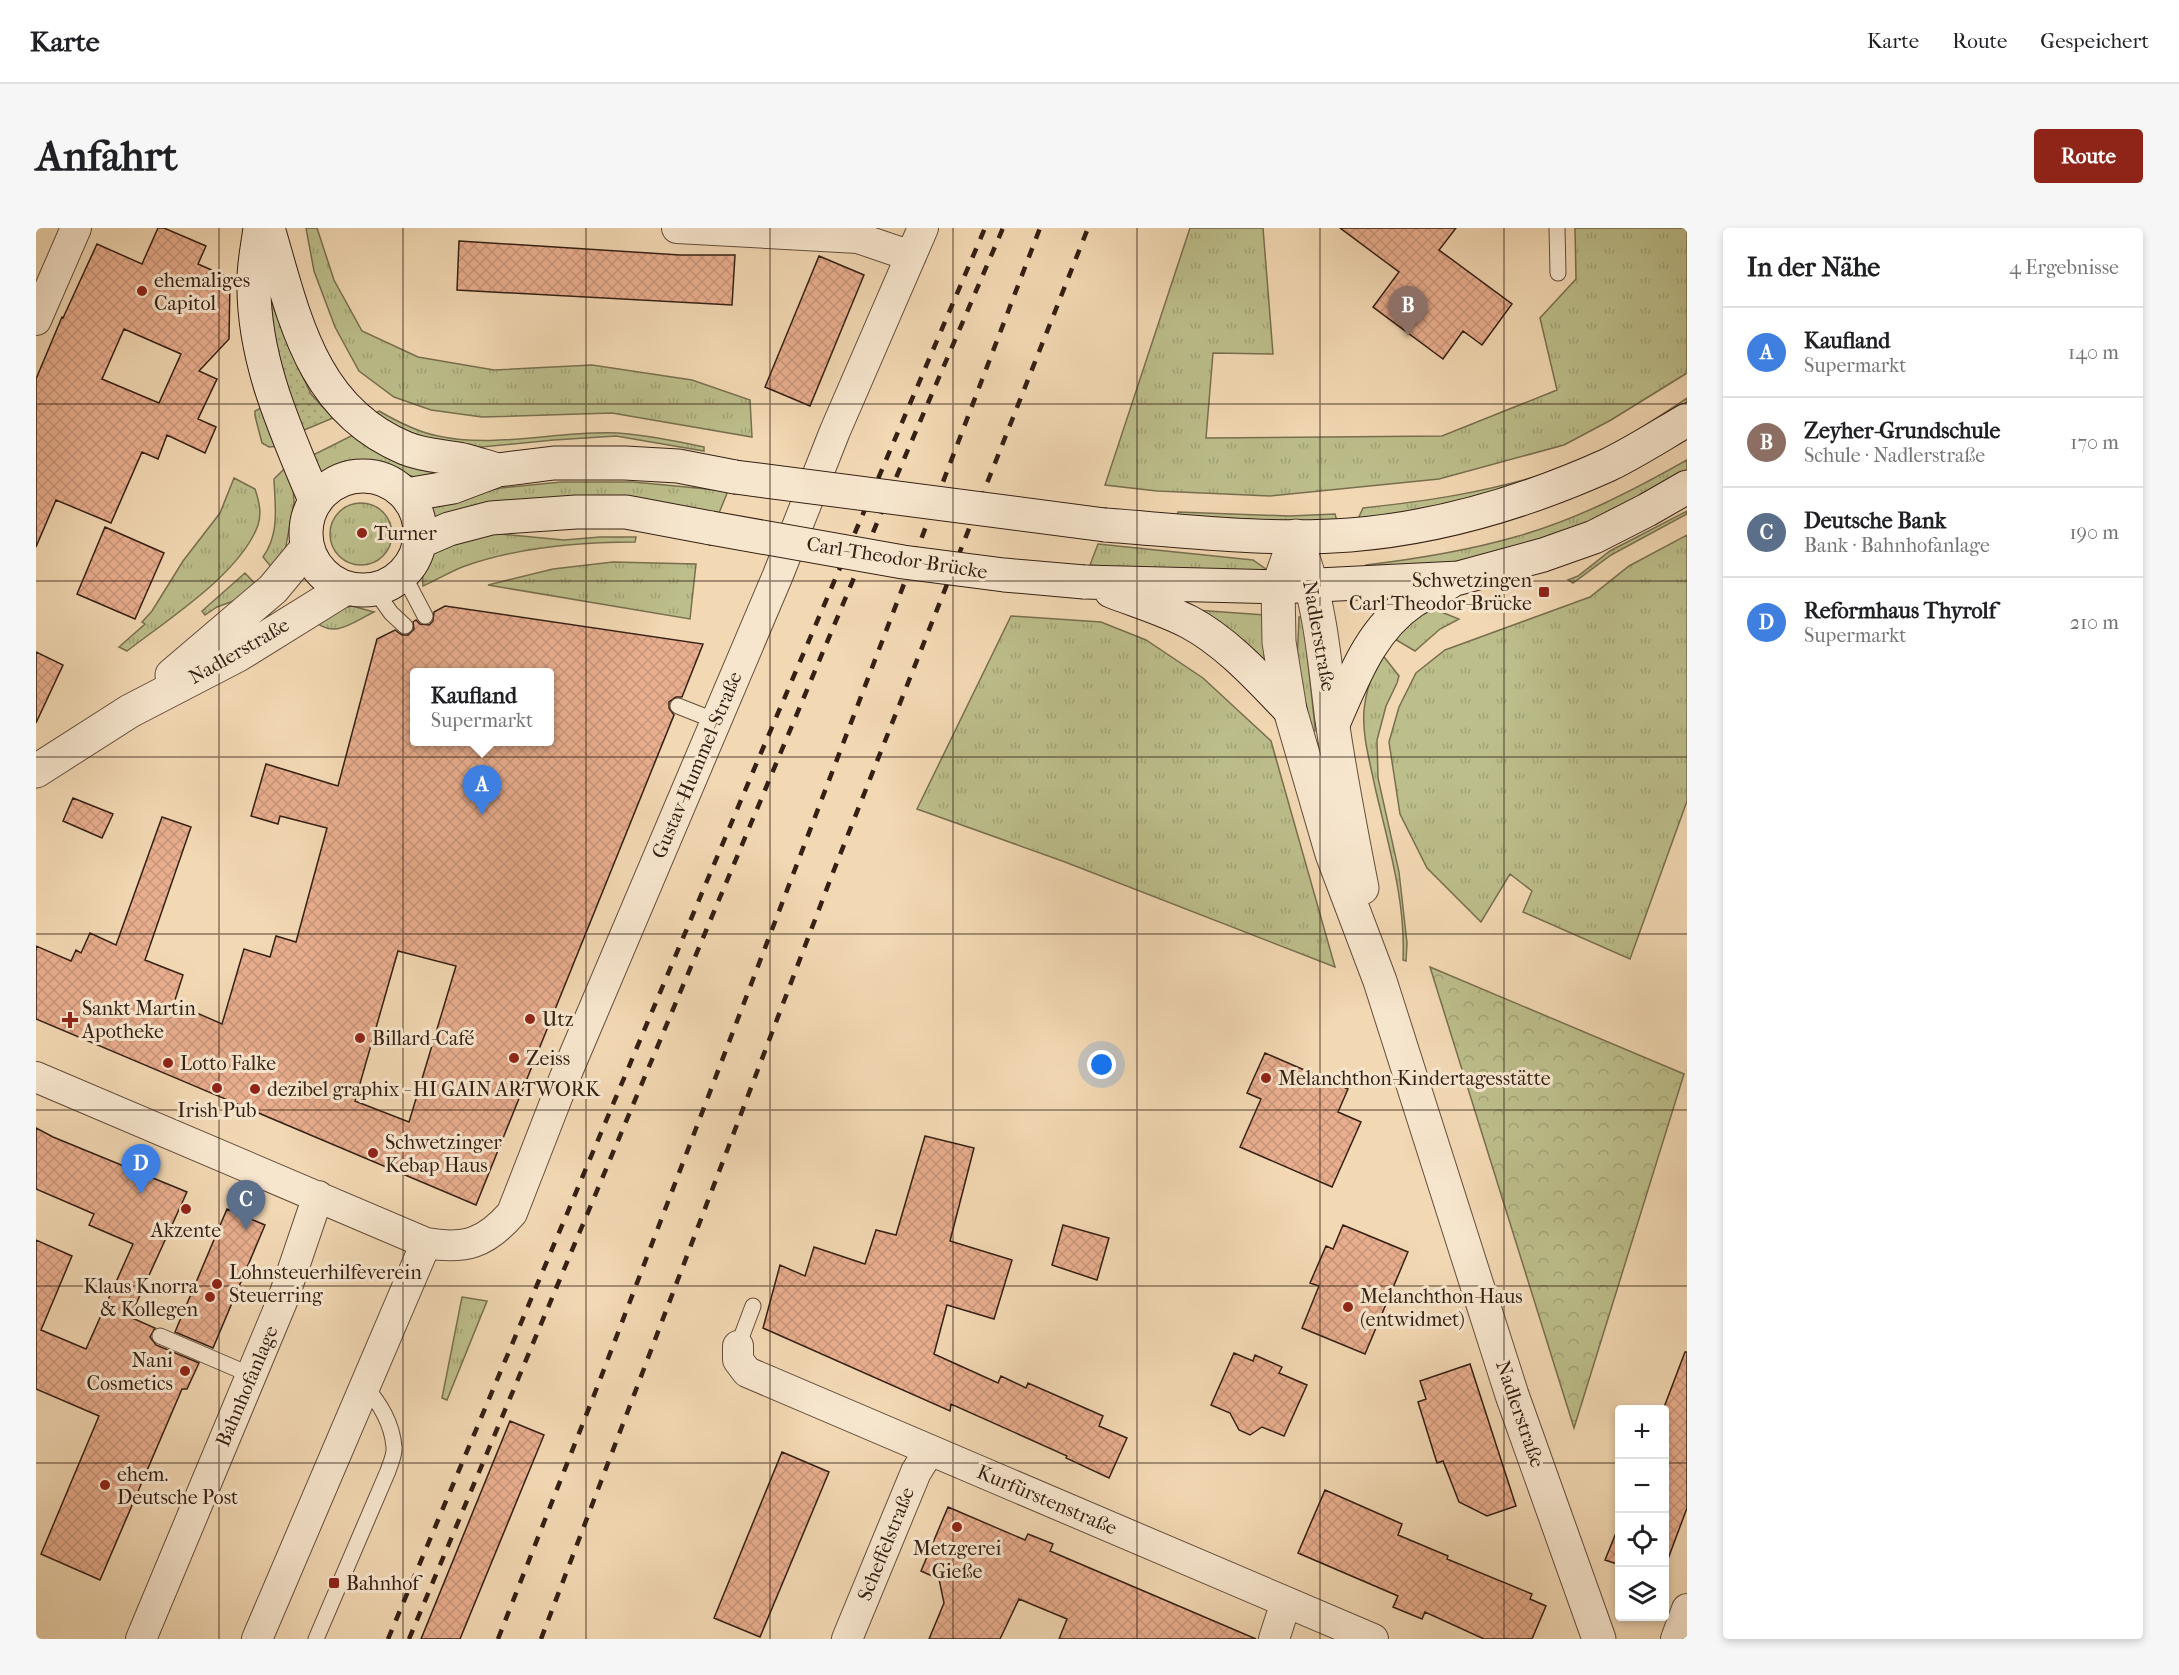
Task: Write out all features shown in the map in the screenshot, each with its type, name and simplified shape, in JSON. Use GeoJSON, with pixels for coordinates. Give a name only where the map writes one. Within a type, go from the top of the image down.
{"type":"FeatureCollection","features":[{"type":"Feature","properties":{"kind":"main road"},"geometry":{"type":"LineString","coordinates":[[260,228],[254,279],[258,335],[269,385],[284,428],[315,500]]}},
{"type":"Feature","properties":{"kind":"main road"},"geometry":{"type":"LineString","coordinates":[[268,228],[297,325],[311,357],[332,392],[353,417],[378,435],[407,449],[498,470]]}},
{"type":"Feature","properties":{"kind":"main road"},"geometry":{"type":"LineString","coordinates":[[406,495],[453,487],[498,470],[554,463],[625,463],[678,466],[735,477],[1105,525],[1240,536],[1370,533],[1453,518],[1533,496],[1610,464],[1687,420]]}},
{"type":"Feature","properties":{"kind":"main road"},"geometry":{"type":"LineString","coordinates":[[359,475],[376,477],[393,483],[406,495],[418,517],[419,542],[414,559],[403,574],[390,584],[360,589],[328,579],[315,565],[307,548],[305,531],[308,515],[315,500],[327,487],[342,479],[359,475]]}},
{"type":"Feature","properties":{"kind":"main road"},"geometry":{"type":"LineString","coordinates":[[1333,724],[1358,666],[1375,638],[1392,618],[1413,601],[1459,578],[1543,555],[1594,537],[1687,487]]}},
{"type":"Feature","properties":{"kind":"main road","name":"Carl-Theodor-Brücke"},"geometry":{"type":"LineString","coordinates":[[419,542],[448,529],[491,518],[566,512],[626,512],[903,562],[1004,575],[1084,582]]}},
{"type":"Feature","properties":{"kind":"main road","name":"Nadlerstraße"},"geometry":{"type":"LineString","coordinates":[[1296,536],[1313,586],[1351,835],[1368,911],[1380,981]]}},
{"type":"Feature","properties":{"kind":"main road","name":"Nadlerstraße"},"geometry":{"type":"LineString","coordinates":[[1296,536],[1278,587],[1279,642],[1290,710],[1332,854],[1380,981],[1512,1395],[1599,1639]]}},
{"type":"Feature","properties":{"kind":"main road","name":"Nadlerstraße"},"geometry":{"type":"LineString","coordinates":[[130,711],[273,588],[307,548]]}},
{"type":"Feature","properties":{"kind":"main road"},"geometry":{"type":"LineString","coordinates":[[1084,582],[1278,587],[1459,578]]}},
{"type":"Feature","properties":{"kind":"main road"},"geometry":{"type":"LineString","coordinates":[[1084,582],[1151,605],[1191,623],[1221,643],[1290,710]]}},
{"type":"Feature","properties":{"kind":"main road","name":"Nadlerstraße"},"geometry":{"type":"LineString","coordinates":[[36,771],[130,711],[360,589]]}},
{"type":"Feature","properties":{"kind":"street"},"geometry":{"type":"LineString","coordinates":[[36,320],[76,228]]}},
{"type":"Feature","properties":{"kind":"street"},"geometry":{"type":"LineString","coordinates":[[677,228],[858,238],[911,256]]}},
{"type":"Feature","properties":{"kind":"street","name":"Gustav-Hummel-Straße"},"geometry":{"type":"LineString","coordinates":[[36,1077],[426,1244],[445,1247],[465,1246],[483,1239],[498,1229],[512,1212],[565,1077],[778,574],[835,431],[923,228]]}},
{"type":"Feature","properties":{"kind":"street","name":"Bahnhofanlage"},"geometry":{"type":"LineString","coordinates":[[141,1639],[283,1299],[318,1196]]}},
{"type":"Feature","properties":{"kind":"street"},"geometry":{"type":"LineString","coordinates":[[257,1639],[426,1244]]}},
{"type":"Feature","properties":{"kind":"street","name":"Kurfürstenstraße"},"geometry":{"type":"LineString","coordinates":[[738,1346],[738,1360],[747,1372],[1373,1639]]}},
{"type":"Feature","properties":{"kind":"street","name":"Scheffelstraße"},"geometry":{"type":"LineString","coordinates":[[847,1639],[916,1472],[929,1451]]}},
{"type":"Feature","properties":{"kind":"street"},"geometry":{"type":"LineString","coordinates":[[1274,1639],[1286,1602]]}},
{"type":"Feature","properties":{"kind":"street"},"geometry":{"type":"LineString","coordinates":[[1676,1639],[1687,1609]]}},
{"type":"Feature","properties":{"kind":"lane"},"geometry":{"type":"LineString","coordinates":[[1557,228],[1558,273]]}},
{"type":"Feature","properties":{"kind":"lane"},"geometry":{"type":"LineString","coordinates":[[403,574],[425,616]]}},
{"type":"Feature","properties":{"kind":"lane"},"geometry":{"type":"LineString","coordinates":[[360,589],[405,626]]}},
{"type":"Feature","properties":{"kind":"lane"},"geometry":{"type":"LineString","coordinates":[[678,706],[716,721]]}},
{"type":"Feature","properties":{"kind":"lane"},"geometry":{"type":"LineString","coordinates":[[738,1346],[753,1306]]}},
{"type":"Feature","properties":{"kind":"lane"},"geometry":{"type":"LineString","coordinates":[[160,1335],[251,1375]]}},
{"type":"Feature","properties":{"kind":"lane"},"geometry":{"type":"LineString","coordinates":[[316,1639],[388,1471],[394,1449],[388,1419],[364,1386]]}},
{"type":"Feature","properties":{"kind":"green space"},"geometry":{"type":"Polygon","coordinates":[[[306,228],[317,228],[334,280],[362,331],[418,357],[494,370],[592,365],[692,380],[750,400],[752,437],[612,413],[482,417],[431,410],[394,397],[359,371],[335,327],[314,271],[306,228]]]}},
{"type":"Feature","properties":{"kind":"green space"},"geometry":{"type":"Polygon","coordinates":[[[1190,228],[1263,228],[1273,354],[1213,353],[1206,438],[1442,436],[1557,390],[1540,318],[1576,279],[1575,228],[1687,228],[1687,373],[1611,420],[1564,445],[1439,479],[1270,496],[1157,491],[1105,485],[1190,228]]]}},
{"type":"Feature","properties":{"kind":"green space"},"geometry":{"type":"Polygon","coordinates":[[[265,272],[294,358],[311,394],[333,418],[297,433],[280,386],[265,272]]]}},
{"type":"Feature","properties":{"kind":"green space"},"geometry":{"type":"Polygon","coordinates":[[[1687,398],[1687,402],[1650,427],[1554,474],[1436,508],[1358,519],[1363,508],[1434,499],[1481,490],[1550,472],[1586,458],[1621,440],[1687,398]]]}},
{"type":"Feature","properties":{"kind":"green space"},"geometry":{"type":"Polygon","coordinates":[[[261,408],[280,446],[269,447],[262,443],[255,416],[255,411],[261,408]]]}},
{"type":"Feature","properties":{"kind":"green space"},"geometry":{"type":"Polygon","coordinates":[[[379,411],[423,432],[460,439],[483,441],[618,433],[704,447],[704,451],[616,436],[471,448],[436,444],[372,415],[379,411]]]}},
{"type":"Feature","properties":{"kind":"green space"},"geometry":{"type":"Polygon","coordinates":[[[355,434],[460,471],[421,480],[367,461],[346,463],[320,474],[309,457],[355,434]]]}},
{"type":"Feature","properties":{"kind":"green space"},"geometry":{"type":"Polygon","coordinates":[[[1687,460],[1687,472],[1604,515],[1551,537],[1473,558],[1367,577],[1366,565],[1478,546],[1560,522],[1624,494],[1687,460]]]}},
{"type":"Feature","properties":{"kind":"green space"},"geometry":{"type":"Polygon","coordinates":[[[286,467],[293,484],[294,503],[285,551],[273,569],[263,557],[274,529],[274,479],[286,467]]]}},
{"type":"Feature","properties":{"kind":"green space"},"geometry":{"type":"Polygon","coordinates":[[[234,478],[255,489],[258,498],[260,512],[258,525],[249,543],[220,578],[182,610],[127,651],[119,647],[145,624],[142,622],[152,611],[183,561],[220,513],[234,478]]]}},
{"type":"Feature","properties":{"kind":"green space"},"geometry":{"type":"Polygon","coordinates":[[[561,482],[633,482],[728,491],[719,513],[434,518],[430,506],[434,502],[501,488],[561,482]]]}},
{"type":"Feature","properties":{"kind":"green space"},"geometry":{"type":"Polygon","coordinates":[[[355,503],[367,503],[383,512],[390,522],[392,534],[390,546],[383,556],[367,565],[355,565],[344,560],[335,551],[330,540],[330,528],[335,517],[344,508],[355,503]]]}},
{"type":"Feature","properties":{"kind":"green space"},"geometry":{"type":"Polygon","coordinates":[[[1687,511],[1687,514],[1611,555],[1573,583],[1568,580],[1578,576],[1610,551],[1687,511]]]}},
{"type":"Feature","properties":{"kind":"green space"},"geometry":{"type":"Polygon","coordinates":[[[1178,512],[1289,516],[1335,514],[1337,521],[1274,521],[1177,515],[1178,512]]]}},
{"type":"Feature","properties":{"kind":"green space"},"geometry":{"type":"Polygon","coordinates":[[[490,533],[564,540],[636,537],[635,542],[570,545],[506,554],[454,570],[423,586],[423,572],[434,553],[454,542],[490,533]]]}},
{"type":"Feature","properties":{"kind":"green space"},"geometry":{"type":"Polygon","coordinates":[[[1687,535],[1687,801],[1630,959],[1523,912],[1532,891],[1510,874],[1481,922],[1427,868],[1400,814],[1389,742],[1399,707],[1416,673],[1445,650],[1590,597],[1629,566],[1687,535]]]}},
{"type":"Feature","properties":{"kind":"green space"},"geometry":{"type":"Polygon","coordinates":[[[1098,544],[1253,560],[1273,574],[1163,571],[1090,565],[1098,544]]]}},
{"type":"Feature","properties":{"kind":"green space"},"geometry":{"type":"Polygon","coordinates":[[[613,562],[696,564],[690,619],[488,585],[553,569],[613,562]]]}},
{"type":"Feature","properties":{"kind":"green space"},"geometry":{"type":"Polygon","coordinates":[[[245,573],[257,586],[236,600],[217,607],[205,615],[202,611],[245,573]]]}},
{"type":"Feature","properties":{"kind":"green space"},"geometry":{"type":"Polygon","coordinates":[[[352,606],[374,612],[336,629],[328,629],[314,620],[332,611],[352,606]]]}},
{"type":"Feature","properties":{"kind":"green space"},"geometry":{"type":"Polygon","coordinates":[[[1431,608],[1459,619],[1440,629],[1415,651],[1393,638],[1408,622],[1431,608]]]}},
{"type":"Feature","properties":{"kind":"green space"},"geometry":{"type":"Polygon","coordinates":[[[1195,610],[1265,615],[1266,664],[1195,610]]]}},
{"type":"Feature","properties":{"kind":"green space"},"geometry":{"type":"Polygon","coordinates":[[[1011,616],[1101,622],[1146,640],[1203,678],[1271,741],[1335,967],[1065,862],[917,809],[1011,616]]]}},
{"type":"Feature","properties":{"kind":"green space"},"geometry":{"type":"Polygon","coordinates":[[[1299,617],[1303,617],[1315,731],[1309,728],[1297,662],[1299,617]]]}},
{"type":"Feature","properties":{"kind":"green space"},"geometry":{"type":"Polygon","coordinates":[[[1381,653],[1399,676],[1386,706],[1377,740],[1378,778],[1399,872],[1407,943],[1406,961],[1403,960],[1399,894],[1364,729],[1366,695],[1381,653]]]}},
{"type":"Feature","properties":{"kind":"green space"},"geometry":{"type":"Polygon","coordinates":[[[1430,967],[1684,1074],[1574,1428],[1430,967]]]}},
{"type":"Feature","properties":{"kind":"green space"},"geometry":{"type":"Polygon","coordinates":[[[462,1297],[487,1301],[447,1400],[442,1398],[462,1297]]]}},
{"type":"Feature","properties":{"kind":"building"},"geometry":{"type":"Polygon","coordinates":[[[158,228],[164,228],[206,246],[198,264],[230,278],[229,339],[199,371],[217,379],[198,419],[216,427],[205,453],[167,435],[158,459],[142,452],[111,523],[56,500],[36,547],[36,379],[62,317],[97,244],[142,264],[158,228]],[[124,329],[102,379],[159,403],[181,354],[124,329]]]}},
{"type":"Feature","properties":{"kind":"building"},"geometry":{"type":"Polygon","coordinates":[[[1340,228],[1456,228],[1439,250],[1512,304],[1482,345],[1463,331],[1443,359],[1373,307],[1399,272],[1340,228]]]}},
{"type":"Feature","properties":{"kind":"building"},"geometry":{"type":"Polygon","coordinates":[[[459,241],[680,255],[735,255],[732,305],[457,290],[459,241]]]}},
{"type":"Feature","properties":{"kind":"building"},"geometry":{"type":"Polygon","coordinates":[[[819,256],[864,275],[810,406],[765,387],[819,256]]]}},
{"type":"Feature","properties":{"kind":"building"},"geometry":{"type":"Polygon","coordinates":[[[105,527],[164,553],[135,619],[77,594],[105,527]]]}},
{"type":"Feature","properties":{"kind":"building"},"geometry":{"type":"Polygon","coordinates":[[[445,606],[703,644],[682,697],[676,697],[669,702],[669,708],[674,715],[476,1205],[36,1019],[36,946],[71,961],[76,950],[81,953],[90,933],[116,945],[162,817],[191,827],[145,960],[183,975],[174,1003],[222,1024],[244,949],[270,957],[276,936],[296,942],[327,828],[280,816],[278,824],[251,816],[266,764],[338,786],[377,639],[395,630],[402,635],[408,635],[414,629],[413,622],[416,620],[420,624],[429,625],[433,621],[434,612],[445,606]],[[398,951],[355,1101],[409,1122],[456,966],[398,951]]]}},
{"type":"Feature","properties":{"kind":"building"},"geometry":{"type":"Polygon","coordinates":[[[36,652],[63,665],[36,723],[36,652]]]}},
{"type":"Feature","properties":{"kind":"building"},"geometry":{"type":"Polygon","coordinates":[[[73,798],[113,814],[102,838],[63,821],[73,798]]]}},
{"type":"Feature","properties":{"kind":"building"},"geometry":{"type":"Polygon","coordinates":[[[1265,1053],[1348,1089],[1338,1112],[1361,1122],[1332,1187],[1240,1147],[1261,1099],[1247,1093],[1265,1053]]]}},
{"type":"Feature","properties":{"kind":"building"},"geometry":{"type":"Polygon","coordinates":[[[36,1128],[187,1192],[130,1317],[155,1328],[150,1337],[156,1345],[199,1363],[187,1389],[182,1389],[100,1580],[41,1554],[99,1416],[36,1389],[36,1240],[72,1256],[41,1330],[86,1349],[133,1244],[89,1225],[94,1214],[36,1189],[36,1128]]]}},
{"type":"Feature","properties":{"kind":"building"},"geometry":{"type":"Polygon","coordinates":[[[925,1136],[974,1148],[950,1241],[1012,1260],[994,1319],[947,1305],[934,1354],[998,1383],[1001,1376],[1026,1388],[1028,1383],[1103,1416],[1099,1426],[1127,1438],[1109,1478],[1066,1458],[1067,1456],[951,1404],[950,1411],[763,1328],[780,1265],[805,1276],[814,1247],[865,1264],[876,1230],[896,1235],[925,1136]]]}},
{"type":"Feature","properties":{"kind":"building"},"geometry":{"type":"Polygon","coordinates":[[[227,1209],[265,1225],[213,1348],[175,1332],[227,1209]]]}},
{"type":"Feature","properties":{"kind":"building"},"geometry":{"type":"Polygon","coordinates":[[[1063,1225],[1109,1238],[1097,1280],[1052,1265],[1063,1225]]]}},
{"type":"Feature","properties":{"kind":"building","name":"Melanchthon-Haus (entwidmet)"},"geometry":{"type":"Polygon","coordinates":[[[1343,1225],[1408,1252],[1365,1354],[1302,1328],[1319,1286],[1310,1283],[1326,1246],[1333,1249],[1343,1225]]]}},
{"type":"Feature","properties":{"kind":"building"},"geometry":{"type":"Polygon","coordinates":[[[1685,1352],[1687,1352],[1687,1508],[1669,1556],[1669,1405],[1665,1405],[1685,1352]]]}},
{"type":"Feature","properties":{"kind":"building"},"geometry":{"type":"Polygon","coordinates":[[[1234,1353],[1253,1361],[1255,1355],[1282,1367],[1279,1373],[1307,1385],[1284,1436],[1262,1427],[1250,1435],[1239,1430],[1230,1413],[1211,1405],[1234,1353]]]}},
{"type":"Feature","properties":{"kind":"building"},"geometry":{"type":"Polygon","coordinates":[[[1470,1364],[1516,1506],[1487,1516],[1459,1502],[1443,1461],[1437,1463],[1418,1402],[1426,1399],[1420,1381],[1470,1364]]]}},
{"type":"Feature","properties":{"kind":"building"},"geometry":{"type":"Polygon","coordinates":[[[510,1421],[544,1435],[460,1639],[421,1639],[510,1421]]]}},
{"type":"Feature","properties":{"kind":"building"},"geometry":{"type":"Polygon","coordinates":[[[782,1452],[829,1472],[760,1637],[714,1618],[782,1452]]]}},
{"type":"Feature","properties":{"kind":"building"},"geometry":{"type":"Polygon","coordinates":[[[1325,1490],[1402,1524],[1398,1535],[1448,1556],[1447,1559],[1532,1594],[1530,1599],[1546,1606],[1532,1639],[1484,1639],[1425,1612],[1422,1619],[1393,1607],[1398,1596],[1298,1553],[1325,1490]]]}},
{"type":"Feature","properties":{"kind":"building"},"geometry":{"type":"Polygon","coordinates":[[[948,1507],[1025,1540],[1028,1534],[1053,1544],[1050,1551],[1256,1639],[1059,1639],[1067,1619],[1019,1599],[1000,1639],[929,1639],[944,1603],[939,1579],[921,1571],[948,1507]]]}},
{"type":"Feature","properties":{"kind":"building"},"geometry":{"type":"Polygon","coordinates":[[[1615,1535],[1615,1563],[1605,1560],[1615,1535]]]}},
{"type":"Feature","properties":{"kind":"railway"},"geometry":{"type":"LineString","coordinates":[[388,1639],[752,774],[985,228]]}},
{"type":"Feature","properties":{"kind":"railway"},"geometry":{"type":"LineString","coordinates":[[409,1639],[1003,228]]}},
{"type":"Feature","properties":{"kind":"railway"},"geometry":{"type":"LineString","coordinates":[[498,1639],[598,1385],[1040,228]]}},
{"type":"Feature","properties":{"kind":"railway"},"geometry":{"type":"LineString","coordinates":[[541,1639],[832,875],[1088,228]]}},
{"type":"Feature","properties":{"kind":"place","name":"ehemaliges Capitol"},"geometry":{"type":"Point","coordinates":[142,291]}},
{"type":"Feature","properties":{"kind":"place","name":"Zeyher-Grundschule"},"geometry":{"type":"Point","coordinates":[1408,336]}},
{"type":"Feature","properties":{"kind":"place","name":"Turner"},"geometry":{"type":"Point","coordinates":[362,533]}},
{"type":"Feature","properties":{"kind":"place","name":"Schwetzingen Carl-Theodor-Brücke"},"geometry":{"type":"Point","coordinates":[1544,592]}},
{"type":"Feature","properties":{"kind":"place","name":"Kaufland"},"geometry":{"type":"Point","coordinates":[482,815]}},
{"type":"Feature","properties":{"kind":"place","name":"Utz"},"geometry":{"type":"Point","coordinates":[530,1019]}},
{"type":"Feature","properties":{"kind":"place","name":"Sankt Martin Apotheke"},"geometry":{"type":"Point","coordinates":[70,1020]}},
{"type":"Feature","properties":{"kind":"place","name":"Billard-Café"},"geometry":{"type":"Point","coordinates":[360,1038]}},
{"type":"Feature","properties":{"kind":"place","name":"Zeiss"},"geometry":{"type":"Point","coordinates":[514,1058]}},
{"type":"Feature","properties":{"kind":"place","name":"Lotto Falke"},"geometry":{"type":"Point","coordinates":[168,1063]}},
{"type":"Feature","properties":{"kind":"place","name":"Melanchthon-Kindertagesstätte"},"geometry":{"type":"Point","coordinates":[1266,1078]}},
{"type":"Feature","properties":{"kind":"place","name":"Irish Pub"},"geometry":{"type":"Point","coordinates":[217,1088]}},
{"type":"Feature","properties":{"kind":"place","name":"dezibel graphix - HI GAIN ARTWORK"},"geometry":{"type":"Point","coordinates":[255,1089]}},
{"type":"Feature","properties":{"kind":"place","name":"Schwetzinger Kebap Haus"},"geometry":{"type":"Point","coordinates":[373,1153]}},
{"type":"Feature","properties":{"kind":"place","name":"Reformhaus Thyrolf"},"geometry":{"type":"Point","coordinates":[141,1194]}},
{"type":"Feature","properties":{"kind":"place","name":"Akzente"},"geometry":{"type":"Point","coordinates":[186,1209]}},
{"type":"Feature","properties":{"kind":"place","name":"Deutsche Bank"},"geometry":{"type":"Point","coordinates":[246,1230]}},
{"type":"Feature","properties":{"kind":"place","name":"Lohnsteuerhilfeverein Steuerring"},"geometry":{"type":"Point","coordinates":[217,1284]}},
{"type":"Feature","properties":{"kind":"place","name":"Klaus Knorra & Kollegen"},"geometry":{"type":"Point","coordinates":[210,1297]}},
{"type":"Feature","properties":{"kind":"place","name":"Melanchthon-Haus (entwidmet)"},"geometry":{"type":"Point","coordinates":[1348,1307]}},
{"type":"Feature","properties":{"kind":"place","name":"Nani Cosmetics"},"geometry":{"type":"Point","coordinates":[185,1371]}},
{"type":"Feature","properties":{"kind":"place","name":"ehem. Deutsche Post"},"geometry":{"type":"Point","coordinates":[105,1485]}},
{"type":"Feature","properties":{"kind":"place","name":"Metzgerei Gieße"},"geometry":{"type":"Point","coordinates":[957,1527]}},
{"type":"Feature","properties":{"kind":"place","name":"Bahnhof"},"geometry":{"type":"Point","coordinates":[334,1583]}}]}
